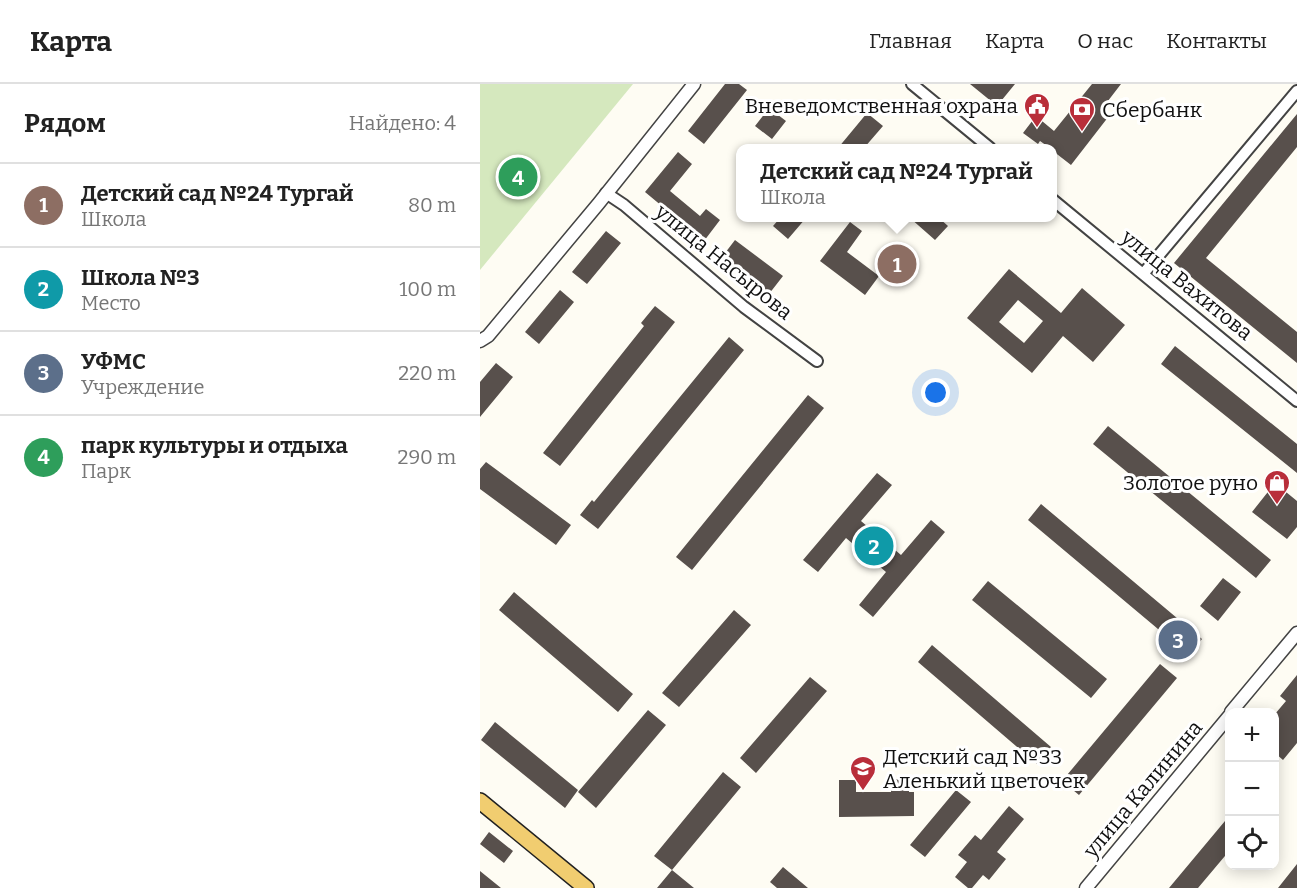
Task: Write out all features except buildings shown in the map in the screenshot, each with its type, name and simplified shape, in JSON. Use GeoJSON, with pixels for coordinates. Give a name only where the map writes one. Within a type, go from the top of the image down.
{"type":"FeatureCollection","features":[{"type":"Feature","properties":{"kind":"main road"},"geometry":{"type":"LineString","coordinates":[[480,801],[585,888]]}},
{"type":"Feature","properties":{"kind":"street"},"geometry":{"type":"LineString","coordinates":[[480,347],[484,339],[694,84]]}},
{"type":"Feature","properties":{"kind":"street"},"geometry":{"type":"LineString","coordinates":[[912,84],[985,144]]}},
{"type":"Feature","properties":{"kind":"street"},"geometry":{"type":"LineString","coordinates":[[1143,274],[1297,90]]}},
{"type":"Feature","properties":{"kind":"street","name":"улица Насырова"},"geometry":{"type":"LineString","coordinates":[[606,193],[624,205],[744,307],[817,361]]}},
{"type":"Feature","properties":{"kind":"street","name":"улица Вахитова"},"geometry":{"type":"LineString","coordinates":[[1057,203],[1297,401]]}},
{"type":"Feature","properties":{"kind":"street","name":"улица Калинина"},"geometry":{"type":"LineString","coordinates":[[1235,708],[1297,633]]}},
{"type":"Feature","properties":{"kind":"street","name":"улица Калинина"},"geometry":{"type":"LineString","coordinates":[[1086,888],[1225,720]]}},
{"type":"Feature","properties":{"kind":"green space"},"geometry":{"type":"Polygon","coordinates":[[[480,84],[633,84],[480,270],[480,84]]]}},
{"type":"Feature","properties":{"kind":"place","name":"Вневедомственная охрана"},"geometry":{"type":"Point","coordinates":[1037,129]}},
{"type":"Feature","properties":{"kind":"place","name":"Сбербанк"},"geometry":{"type":"Point","coordinates":[1082,133]}},
{"type":"Feature","properties":{"kind":"place","name":"парк культуры и отдыха"},"geometry":{"type":"Point","coordinates":[518,177]}},
{"type":"Feature","properties":{"kind":"place","name":"Детский сад №24 Тургай"},"geometry":{"type":"Point","coordinates":[897,264]}},
{"type":"Feature","properties":{"kind":"place","name":"Золотое руно"},"geometry":{"type":"Point","coordinates":[1277,506]}},
{"type":"Feature","properties":{"kind":"place","name":"Школа №3"},"geometry":{"type":"Point","coordinates":[874,546]}},
{"type":"Feature","properties":{"kind":"place","name":"УФМС"},"geometry":{"type":"Point","coordinates":[1178,640]}},
{"type":"Feature","properties":{"kind":"place","name":"Детский сад №33 Аленький цветочек"},"geometry":{"type":"Point","coordinates":[863,792]}}]}
